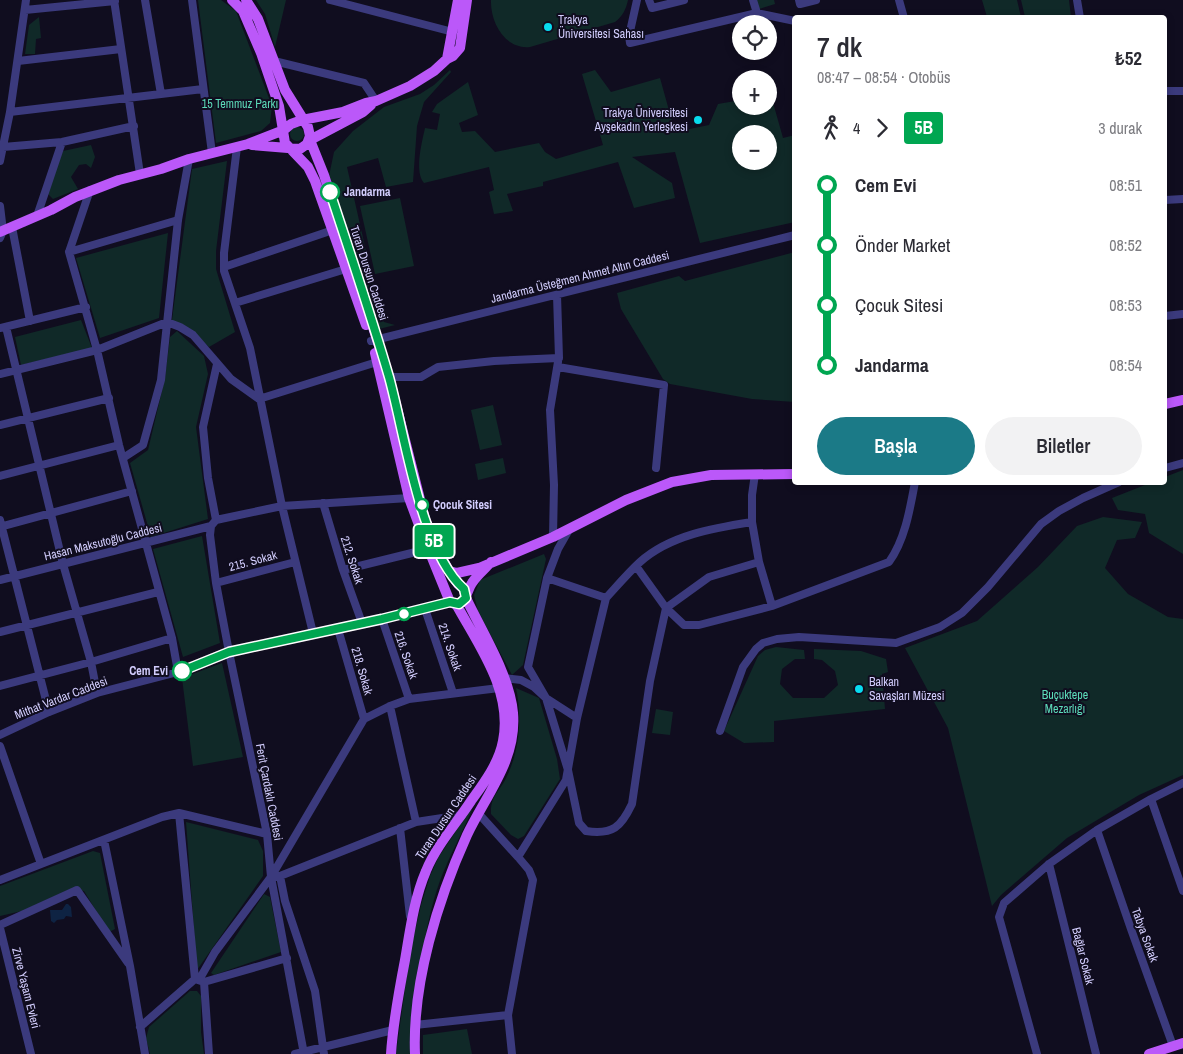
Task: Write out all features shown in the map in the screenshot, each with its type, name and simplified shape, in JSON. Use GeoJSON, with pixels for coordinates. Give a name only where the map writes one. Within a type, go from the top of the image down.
{"type":"FeatureCollection","features":[{"type":"Feature","properties":{"kind":"main road"},"geometry":{"type":"LineString","coordinates":[[232,0],[243,11],[261,53],[279,106],[285,143],[292,148]]}},
{"type":"Feature","properties":{"kind":"main road"},"geometry":{"type":"LineString","coordinates":[[246,0],[258,19],[285,90],[310,131],[310,140]]}},
{"type":"Feature","properties":{"kind":"main road"},"geometry":{"type":"LineString","coordinates":[[447,59],[458,0]]}},
{"type":"Feature","properties":{"kind":"main road"},"geometry":{"type":"LineString","coordinates":[[4,232],[90,190],[189,159],[248,144],[284,130],[291,124],[343,112],[376,101],[422,80],[453,56],[460,48],[468,0]]}},
{"type":"Feature","properties":{"kind":"main road"},"geometry":{"type":"LineString","coordinates":[[248,144],[300,149],[310,140],[363,112],[376,101]]}},
{"type":"Feature","properties":{"kind":"main road","name":"Turan Dursun Caddesi"},"geometry":{"type":"LineString","coordinates":[[310,140],[324,175],[374,340],[377,362],[410,498],[428,549],[451,600],[503,688]]}},
{"type":"Feature","properties":{"kind":"main road","name":"Turan Dursun Caddesi"},"geometry":{"type":"LineString","coordinates":[[292,148],[312,174],[346,269],[389,377],[434,543],[458,584]]}},
{"type":"Feature","properties":{"kind":"main road"},"geometry":{"type":"LineString","coordinates":[[1167,404],[1183,400]]}},
{"type":"Feature","properties":{"kind":"main road"},"geometry":{"type":"LineString","coordinates":[[449,571],[457,573],[488,565],[553,537],[626,500],[672,482],[711,475],[792,474]]}},
{"type":"Feature","properties":{"kind":"main road"},"geometry":{"type":"LineString","coordinates":[[488,565],[473,582],[462,603],[451,600],[451,587],[488,565]]}},
{"type":"Feature","properties":{"kind":"main road"},"geometry":{"type":"LineString","coordinates":[[458,584],[464,589],[466,598]]}},
{"type":"Feature","properties":{"kind":"main road","name":"Turan Dursun Caddesi"},"geometry":{"type":"LineString","coordinates":[[391,1054],[393,1030],[411,923],[426,870],[489,774],[503,742],[505,724],[504,678],[466,598]]}},
{"type":"Feature","properties":{"kind":"main road"},"geometry":{"type":"LineString","coordinates":[[415,1054],[415,1026],[426,954],[439,909],[468,834],[503,769],[510,747],[513,713],[503,688]]}},
{"type":"Feature","properties":{"kind":"main road"},"geometry":{"type":"LineString","coordinates":[[1149,1054],[1176,1050]]}},
{"type":"Feature","properties":{"kind":"street"},"geometry":{"type":"LineString","coordinates":[[0,161],[10,112],[26,0]]}},
{"type":"Feature","properties":{"kind":"street"},"geometry":{"type":"LineString","coordinates":[[25,10],[114,0],[140,174]]}},
{"type":"Feature","properties":{"kind":"street"},"geometry":{"type":"LineString","coordinates":[[145,0],[161,94]]}},
{"type":"Feature","properties":{"kind":"street"},"geometry":{"type":"LineString","coordinates":[[192,0],[212,153]]}},
{"type":"Feature","properties":{"kind":"street"},"geometry":{"type":"LineString","coordinates":[[330,0],[453,32]]}},
{"type":"Feature","properties":{"kind":"street"},"geometry":{"type":"LineString","coordinates":[[637,0],[629,36],[630,42],[757,13],[792,20]]}},
{"type":"Feature","properties":{"kind":"street"},"geometry":{"type":"LineString","coordinates":[[649,0],[652,8],[684,0]]}},
{"type":"Feature","properties":{"kind":"street"},"geometry":{"type":"LineString","coordinates":[[753,0],[757,13]]}},
{"type":"Feature","properties":{"kind":"street"},"geometry":{"type":"LineString","coordinates":[[799,0],[800,4],[816,0]]}},
{"type":"Feature","properties":{"kind":"street"},"geometry":{"type":"LineString","coordinates":[[899,0],[903,15]]}},
{"type":"Feature","properties":{"kind":"street"},"geometry":{"type":"LineString","coordinates":[[1077,0],[1080,15]]}},
{"type":"Feature","properties":{"kind":"street"},"geometry":{"type":"LineString","coordinates":[[18,61],[121,49]]}},
{"type":"Feature","properties":{"kind":"street"},"geometry":{"type":"LineString","coordinates":[[274,61],[364,83],[376,101]]}},
{"type":"Feature","properties":{"kind":"street"},"geometry":{"type":"LineString","coordinates":[[10,112],[203,89]]}},
{"type":"Feature","properties":{"kind":"street"},"geometry":{"type":"LineString","coordinates":[[1167,90],[1183,91]]}},
{"type":"Feature","properties":{"kind":"street"},"geometry":{"type":"LineString","coordinates":[[3,147],[62,142],[134,126]]}},
{"type":"Feature","properties":{"kind":"street"},"geometry":{"type":"LineString","coordinates":[[37,216],[62,142]]}},
{"type":"Feature","properties":{"kind":"street"},"geometry":{"type":"LineString","coordinates":[[236,147],[224,267],[250,348],[282,506],[313,633]]}},
{"type":"Feature","properties":{"kind":"street"},"geometry":{"type":"LineString","coordinates":[[123,458],[143,445],[161,380],[178,220],[189,159]]}},
{"type":"Feature","properties":{"kind":"street"},"geometry":{"type":"LineString","coordinates":[[90,190],[69,252],[86,307],[119,445],[172,638],[178,672]]}},
{"type":"Feature","properties":{"kind":"street"},"geometry":{"type":"LineString","coordinates":[[1167,200],[1183,199]]}},
{"type":"Feature","properties":{"kind":"street"},"geometry":{"type":"LineString","coordinates":[[0,206],[4,232],[30,321]]}},
{"type":"Feature","properties":{"kind":"street"},"geometry":{"type":"LineString","coordinates":[[69,252],[178,220]]}},
{"type":"Feature","properties":{"kind":"street"},"geometry":{"type":"LineString","coordinates":[[224,267],[333,230]]}},
{"type":"Feature","properties":{"kind":"street","name":"Jandarma Üsteğmen Ahmet Altın Caddesi"},"geometry":{"type":"LineString","coordinates":[[374,340],[792,237]]}},
{"type":"Feature","properties":{"kind":"street"},"geometry":{"type":"LineString","coordinates":[[235,303],[346,269]]}},
{"type":"Feature","properties":{"kind":"street"},"geometry":{"type":"LineString","coordinates":[[553,537],[554,485],[550,410],[559,358],[556,295]]}},
{"type":"Feature","properties":{"kind":"street"},"geometry":{"type":"LineString","coordinates":[[86,307],[3,328],[16,371],[63,564],[98,693]]}},
{"type":"Feature","properties":{"kind":"street"},"geometry":{"type":"LineString","coordinates":[[1167,316],[1183,314]]}},
{"type":"Feature","properties":{"kind":"street"},"geometry":{"type":"LineString","coordinates":[[0,374],[97,350],[167,322],[193,335],[231,379],[259,399]]}},
{"type":"Feature","properties":{"kind":"street"},"geometry":{"type":"LineString","coordinates":[[389,377],[421,377],[438,367],[494,361],[559,358]]}},
{"type":"Feature","properties":{"kind":"street"},"geometry":{"type":"LineString","coordinates":[[259,399],[377,362]]}},
{"type":"Feature","properties":{"kind":"street"},"geometry":{"type":"LineString","coordinates":[[214,523],[203,427],[217,364]]}},
{"type":"Feature","properties":{"kind":"street"},"geometry":{"type":"LineString","coordinates":[[558,367],[664,385],[656,468]]}},
{"type":"Feature","properties":{"kind":"street"},"geometry":{"type":"LineString","coordinates":[[0,426],[108,398]]}},
{"type":"Feature","properties":{"kind":"street"},"geometry":{"type":"LineString","coordinates":[[0,476],[119,445]]}},
{"type":"Feature","properties":{"kind":"street"},"geometry":{"type":"LineString","coordinates":[[1167,467],[1183,463]]}},
{"type":"Feature","properties":{"kind":"street"},"geometry":{"type":"LineString","coordinates":[[755,474],[752,495],[752,522],[759,562],[772,606]]}},
{"type":"Feature","properties":{"kind":"street"},"geometry":{"type":"LineString","coordinates":[[636,566],[666,608],[684,625],[699,625],[772,606],[889,562],[896,552],[910,508],[914,485]]}},
{"type":"Feature","properties":{"kind":"street"},"geometry":{"type":"LineString","coordinates":[[720,731],[743,667],[756,649],[763,643],[777,639],[799,637],[896,644],[940,627],[962,613],[988,587],[1042,524],[1075,502],[1112,485]]}},
{"type":"Feature","properties":{"kind":"street"},"geometry":{"type":"LineString","coordinates":[[49,712],[1,525],[52,514],[132,491]]}},
{"type":"Feature","properties":{"kind":"street","name":"Hasan Maksutoğlu Caddesi"},"geometry":{"type":"LineString","coordinates":[[0,580],[282,506],[410,498]]}},
{"type":"Feature","properties":{"kind":"street","name":"212. Sokak"},"geometry":{"type":"LineString","coordinates":[[323,503],[343,570],[362,623]]}},
{"type":"Feature","properties":{"kind":"street"},"geometry":{"type":"LineString","coordinates":[[518,857],[566,780],[577,718],[606,598],[641,561],[664,546],[686,536],[719,527],[752,522]]}},
{"type":"Feature","properties":{"kind":"street","name":"Ferit Çardaklı Caddesi"},"geometry":{"type":"LineString","coordinates":[[214,523],[210,535],[216,583],[267,834],[271,877],[304,1053]]}},
{"type":"Feature","properties":{"kind":"street"},"geometry":{"type":"LineString","coordinates":[[570,528],[558,549],[547,578],[528,667],[546,698],[568,770],[579,823],[586,832],[598,833],[614,829],[623,822],[632,804],[650,681],[666,608],[709,577],[759,562]]}},
{"type":"Feature","properties":{"kind":"street"},"geometry":{"type":"LineString","coordinates":[[343,570],[428,549]]}},
{"type":"Feature","properties":{"kind":"street","name":"215. Sokak"},"geometry":{"type":"LineString","coordinates":[[216,583],[295,562]]}},
{"type":"Feature","properties":{"kind":"street"},"geometry":{"type":"LineString","coordinates":[[547,578],[606,598]]}},
{"type":"Feature","properties":{"kind":"street"},"geometry":{"type":"LineString","coordinates":[[0,632],[158,592]]}},
{"type":"Feature","properties":{"kind":"street","name":"Mithat Vardar Caddesi"},"geometry":{"type":"LineString","coordinates":[[0,734],[98,693],[178,672],[229,652],[425,609],[451,600]]}},
{"type":"Feature","properties":{"kind":"street","name":"214. Sokak"},"geometry":{"type":"LineString","coordinates":[[425,609],[453,692]]}},
{"type":"Feature","properties":{"kind":"street","name":"216. Sokak"},"geometry":{"type":"LineString","coordinates":[[382,619],[409,699]]}},
{"type":"Feature","properties":{"kind":"street","name":"218. Sokak"},"geometry":{"type":"LineString","coordinates":[[338,628],[364,719]]}},
{"type":"Feature","properties":{"kind":"street"},"geometry":{"type":"LineString","coordinates":[[0,686],[172,638]]}},
{"type":"Feature","properties":{"kind":"street"},"geometry":{"type":"LineString","coordinates":[[504,678],[521,680],[534,687],[546,698],[577,718]]}},
{"type":"Feature","properties":{"kind":"street"},"geometry":{"type":"LineString","coordinates":[[140,1027],[199,980],[215,952],[271,877],[364,719],[409,699],[453,692],[503,688]]}},
{"type":"Feature","properties":{"kind":"street"},"geometry":{"type":"LineString","coordinates":[[390,706],[416,822]]}},
{"type":"Feature","properties":{"kind":"street"},"geometry":{"type":"LineString","coordinates":[[0,746],[41,864]]}},
{"type":"Feature","properties":{"kind":"street"},"geometry":{"type":"LineString","coordinates":[[1037,1054],[999,917],[1004,903],[1049,864],[1097,830],[1183,782]]}},
{"type":"Feature","properties":{"kind":"street"},"geometry":{"type":"LineString","coordinates":[[1151,799],[1183,891]]}},
{"type":"Feature","properties":{"kind":"street"},"geometry":{"type":"LineString","coordinates":[[179,813],[209,1054]]}},
{"type":"Feature","properties":{"kind":"street"},"geometry":{"type":"LineString","coordinates":[[0,880],[162,817],[179,813],[267,834]]}},
{"type":"Feature","properties":{"kind":"street"},"geometry":{"type":"LineString","coordinates":[[478,814],[518,857],[533,880],[508,1015],[512,1054]]}},
{"type":"Feature","properties":{"kind":"street"},"geometry":{"type":"LineString","coordinates":[[271,877],[280,876],[416,822],[462,815]]}},
{"type":"Feature","properties":{"kind":"street"},"geometry":{"type":"LineString","coordinates":[[400,828],[411,923]]}},
{"type":"Feature","properties":{"kind":"street","name":"Tabya Sokak"},"geometry":{"type":"LineString","coordinates":[[1097,830],[1176,1050]]}},
{"type":"Feature","properties":{"kind":"street"},"geometry":{"type":"LineString","coordinates":[[104,840],[130,966],[145,1054]]}},
{"type":"Feature","properties":{"kind":"street","name":"Bağlar Sokak"},"geometry":{"type":"LineString","coordinates":[[1049,864],[1096,1054]]}},
{"type":"Feature","properties":{"kind":"street"},"geometry":{"type":"LineString","coordinates":[[280,876],[286,901],[315,991],[323,1050]]}},
{"type":"Feature","properties":{"kind":"street"},"geometry":{"type":"LineString","coordinates":[[0,926],[76,890],[130,966]]}},
{"type":"Feature","properties":{"kind":"street","name":"Zirve Yaşam Evleri"},"geometry":{"type":"LineString","coordinates":[[0,926],[31,1054]]}},
{"type":"Feature","properties":{"kind":"street"},"geometry":{"type":"LineString","coordinates":[[199,980],[287,958]]}},
{"type":"Feature","properties":{"kind":"street"},"geometry":{"type":"LineString","coordinates":[[415,1026],[508,1015]]}},
{"type":"Feature","properties":{"kind":"street"},"geometry":{"type":"LineString","coordinates":[[295,1054],[323,1050],[393,1030]]}},
{"type":"Feature","properties":{"kind":"green space","name":"15 Temmuz Parkı"},"geometry":{"type":"Polygon","coordinates":[[[198,0],[221,0],[236,11],[272,106],[270,123],[261,131],[216,143],[198,0]]]}},
{"type":"Feature","properties":{"kind":"green space"},"geometry":{"type":"Polygon","coordinates":[[[256,0],[286,0],[275,47],[265,14],[256,0]]]}},
{"type":"Feature","properties":{"kind":"green space","name":"Trakya Üniversitesi Sahası"},"geometry":{"type":"Polygon","coordinates":[[[491,0],[628,0],[624,12],[615,22],[530,47],[521,47],[513,44],[501,33],[493,17],[491,0]]]}},
{"type":"Feature","properties":{"kind":"green space"},"geometry":{"type":"Polygon","coordinates":[[[756,0],[774,0],[775,4],[759,9],[756,0]]]}},
{"type":"Feature","properties":{"kind":"green space"},"geometry":{"type":"Polygon","coordinates":[[[982,0],[1017,0],[1021,15],[986,15],[982,0]]]}},
{"type":"Feature","properties":{"kind":"green space"},"geometry":{"type":"Polygon","coordinates":[[[1021,0],[1069,0],[1071,15],[1025,15],[1021,0]]]}},
{"type":"Feature","properties":{"kind":"green space"},"geometry":{"type":"Polygon","coordinates":[[[39,17],[41,38],[36,39],[35,54],[25,54],[29,25],[39,17]]]}},
{"type":"Feature","properties":{"kind":"green space"},"geometry":{"type":"Polygon","coordinates":[[[450,70],[451,72],[424,102],[417,126],[413,182],[386,187],[378,158],[347,167],[384,322],[395,325],[379,329],[329,176],[334,152],[353,131],[384,107],[420,94],[434,85],[450,70]]]}},
{"type":"Feature","properties":{"kind":"green space"},"geometry":{"type":"Polygon","coordinates":[[[595,70],[611,92],[660,78],[675,132],[709,125],[718,104],[732,102],[732,115],[777,115],[783,138],[792,136],[792,223],[700,243],[675,152],[632,157],[672,183],[675,198],[634,208],[618,162],[543,182],[543,186],[507,194],[513,211],[494,214],[489,192],[494,190],[489,167],[424,183],[421,178],[419,164],[425,128],[437,130],[440,114],[432,112],[437,104],[468,82],[478,115],[459,123],[462,132],[475,131],[495,152],[539,143],[545,152],[556,159],[603,145],[582,74],[595,70]]]}},
{"type":"Feature","properties":{"kind":"green space"},"geometry":{"type":"Polygon","coordinates":[[[294,127],[300,127],[304,134],[300,141],[294,141],[290,137],[290,131],[294,127]]]}},
{"type":"Feature","properties":{"kind":"green space"},"geometry":{"type":"Polygon","coordinates":[[[91,145],[95,157],[91,168],[86,164],[79,165],[71,177],[78,189],[53,199],[45,191],[63,151],[91,145]]]}},
{"type":"Feature","properties":{"kind":"green space"},"geometry":{"type":"Polygon","coordinates":[[[227,161],[216,251],[216,269],[235,332],[209,347],[191,331],[172,320],[192,169],[227,161]]]}},
{"type":"Feature","properties":{"kind":"green space"},"geometry":{"type":"Polygon","coordinates":[[[400,198],[414,266],[375,274],[360,206],[400,198]]]}},
{"type":"Feature","properties":{"kind":"green space"},"geometry":{"type":"Polygon","coordinates":[[[168,233],[159,318],[100,338],[76,258],[168,233]]]}},
{"type":"Feature","properties":{"kind":"green space"},"geometry":{"type":"Polygon","coordinates":[[[792,253],[792,402],[752,399],[670,384],[663,379],[621,309],[617,293],[679,276],[685,281],[792,253]]]}},
{"type":"Feature","properties":{"kind":"green space"},"geometry":{"type":"Polygon","coordinates":[[[81,320],[92,348],[21,365],[15,337],[81,320]]]}},
{"type":"Feature","properties":{"kind":"green space"},"geometry":{"type":"Polygon","coordinates":[[[177,331],[204,356],[208,374],[196,427],[208,519],[151,537],[130,463],[148,450],[165,378],[170,337],[177,331]]]}},
{"type":"Feature","properties":{"kind":"green space"},"geometry":{"type":"Polygon","coordinates":[[[493,405],[502,445],[480,450],[471,410],[493,405]]]}},
{"type":"Feature","properties":{"kind":"green space"},"geometry":{"type":"Polygon","coordinates":[[[503,458],[506,473],[478,480],[475,464],[503,458]]]}},
{"type":"Feature","properties":{"kind":"green space"},"geometry":{"type":"Polygon","coordinates":[[[1183,470],[1183,554],[1149,533],[1145,514],[1118,510],[1112,498],[1145,485],[1167,485],[1167,476],[1183,470]]]}},
{"type":"Feature","properties":{"kind":"green space","name":"Buçuktepe Mezarlığı"},"geometry":{"type":"Polygon","coordinates":[[[1103,517],[1142,522],[1135,538],[1117,540],[1105,568],[1128,594],[1168,617],[1183,619],[1183,775],[1139,795],[1067,838],[1001,895],[992,906],[948,728],[905,648],[977,621],[1038,567],[1077,526],[1103,517]]]}},
{"type":"Feature","properties":{"kind":"green space"},"geometry":{"type":"Polygon","coordinates":[[[202,536],[220,643],[183,657],[153,549],[202,536]]]}},
{"type":"Feature","properties":{"kind":"green space"},"geometry":{"type":"Polygon","coordinates":[[[544,554],[546,559],[523,665],[512,675],[478,611],[474,595],[480,580],[544,554]]]}},
{"type":"Feature","properties":{"kind":"green space"},"geometry":{"type":"Polygon","coordinates":[[[776,647],[804,650],[805,659],[795,659],[782,669],[780,684],[793,698],[824,698],[838,685],[835,671],[822,660],[814,659],[814,649],[861,651],[886,659],[888,672],[882,674],[885,709],[774,721],[774,742],[744,743],[724,731],[758,656],[765,650],[776,647]]]}},
{"type":"Feature","properties":{"kind":"green space"},"geometry":{"type":"Polygon","coordinates":[[[222,663],[243,757],[193,766],[182,678],[222,663]]]}},
{"type":"Feature","properties":{"kind":"green space"},"geometry":{"type":"Polygon","coordinates":[[[516,688],[539,698],[557,759],[560,779],[524,836],[518,839],[511,835],[491,814],[492,802],[507,776],[515,755],[519,732],[516,688]]]}},
{"type":"Feature","properties":{"kind":"green space"},"geometry":{"type":"Polygon","coordinates":[[[656,709],[673,712],[670,735],[652,733],[656,709]]]}},
{"type":"Feature","properties":{"kind":"green space"},"geometry":{"type":"Polygon","coordinates":[[[470,810],[472,810],[443,873],[430,916],[419,985],[412,1054],[396,1054],[410,952],[421,905],[438,858],[470,810]]]}},
{"type":"Feature","properties":{"kind":"green space"},"geometry":{"type":"Polygon","coordinates":[[[186,822],[258,840],[263,851],[263,876],[197,970],[186,822]]]}},
{"type":"Feature","properties":{"kind":"green space"},"geometry":{"type":"Polygon","coordinates":[[[93,851],[100,853],[115,929],[109,932],[84,891],[70,889],[22,911],[0,916],[0,886],[93,851]]]}},
{"type":"Feature","properties":{"kind":"green space"},"geometry":{"type":"Polygon","coordinates":[[[264,894],[270,897],[281,952],[214,975],[211,973],[264,894]]]}},
{"type":"Feature","properties":{"kind":"green space"},"geometry":{"type":"Polygon","coordinates":[[[190,991],[197,991],[201,996],[201,1032],[204,1054],[150,1054],[146,1038],[149,1027],[190,991]]]}},
{"type":"Feature","properties":{"kind":"green space"},"geometry":{"type":"Polygon","coordinates":[[[467,1029],[472,1054],[423,1054],[423,1035],[467,1029]]]}},
{"type":"Feature","properties":{"kind":"water"},"geometry":{"type":"Polygon","coordinates":[[[66,904],[71,907],[72,917],[66,916],[64,919],[57,920],[54,923],[51,921],[50,910],[62,910],[66,904]]]}},
{"type":"Feature","properties":{"kind":"bus line","name":"5B"},"geometry":{"type":"LineString","coordinates":[[182,671],[229,652],[382,619],[450,602],[452,604],[459,604],[466,598],[466,592],[449,571],[434,543],[410,464],[389,377],[330,192]]}},
{"type":"Feature","properties":{"kind":"place","name":"Trakya Üniversitesi Sahası"},"geometry":{"type":"Point","coordinates":[548,27]}},
{"type":"Feature","properties":{"kind":"place","name":"Trakya Üniversitesi Ayşekadın Yerleşkesi"},"geometry":{"type":"Point","coordinates":[698,120]}},
{"type":"Feature","properties":{"kind":"place","name":"Jandarma"},"geometry":{"type":"Point","coordinates":[330,192]}},
{"type":"Feature","properties":{"kind":"place","name":"Çocuk Sitesi"},"geometry":{"type":"Point","coordinates":[422,505]}},
{"type":"Feature","properties":{"kind":"place","name":"Cem Evi"},"geometry":{"type":"Point","coordinates":[182,671]}},
{"type":"Feature","properties":{"kind":"place","name":"Balkan Savaşları Müzesi"},"geometry":{"type":"Point","coordinates":[859,689]}}]}
